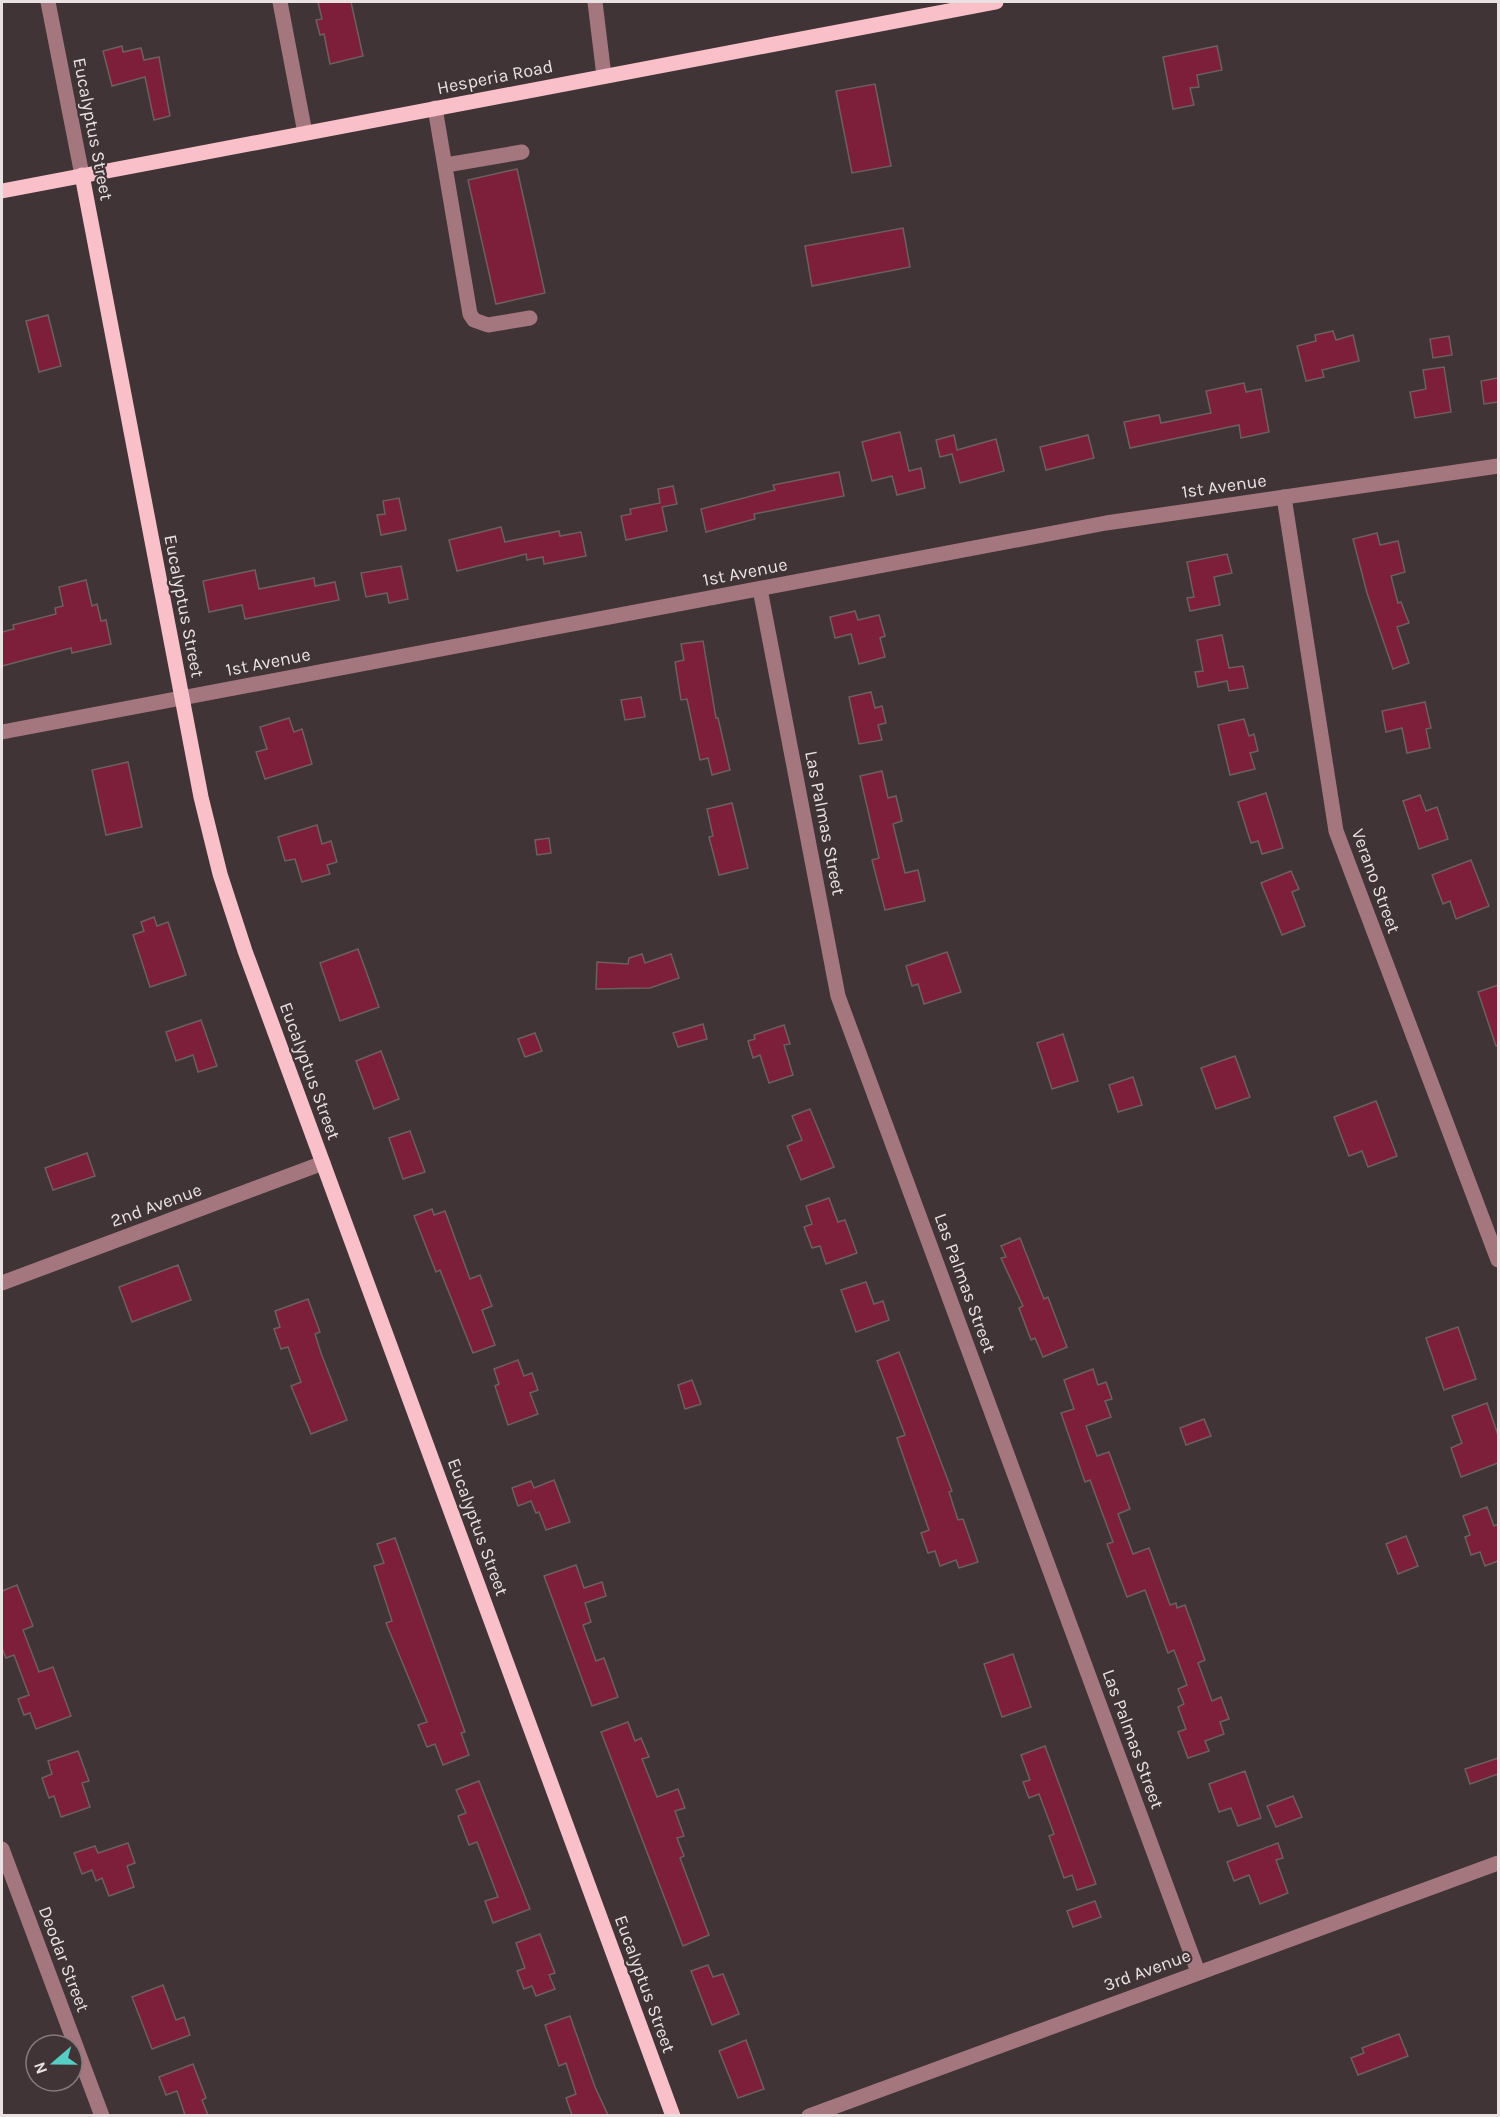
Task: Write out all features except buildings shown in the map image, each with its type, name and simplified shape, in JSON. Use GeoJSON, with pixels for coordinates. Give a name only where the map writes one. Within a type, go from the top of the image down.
{"type":"FeatureCollection","features":[{"type":"Feature","properties":{"kind":"main road","name":"Hesperia Road"},"geometry":{"type":"LineString","coordinates":[[2,191],[996,2]]}},
{"type":"Feature","properties":{"kind":"main road","name":"Eucalyptus Street"},"geometry":{"type":"LineString","coordinates":[[82,176],[181,698],[220,874],[245,951],[673,2115]]}},
{"type":"Feature","properties":{"kind":"street","name":"Eucalyptus Street"},"geometry":{"type":"LineString","coordinates":[[48,2],[82,176]]}},
{"type":"Feature","properties":{"kind":"street"},"geometry":{"type":"LineString","coordinates":[[280,2],[305,133]]}},
{"type":"Feature","properties":{"kind":"street"},"geometry":{"type":"LineString","coordinates":[[595,2],[604,76]]}},
{"type":"Feature","properties":{"kind":"street"},"geometry":{"type":"LineString","coordinates":[[435,108],[474,320],[488,325],[530,318]]}},
{"type":"Feature","properties":{"kind":"street"},"geometry":{"type":"LineString","coordinates":[[446,165],[522,152]]}},
{"type":"Feature","properties":{"kind":"street","name":"1st Avenue"},"geometry":{"type":"LineString","coordinates":[[2,732],[1095,525],[1498,466]]}},
{"type":"Feature","properties":{"kind":"street","name":"Verano Street"},"geometry":{"type":"LineString","coordinates":[[1284,497],[1336,831],[1498,1260]]}},
{"type":"Feature","properties":{"kind":"street","name":"Las Palmas Street"},"geometry":{"type":"LineString","coordinates":[[760,589],[838,996],[1198,1972]]}},
{"type":"Feature","properties":{"kind":"street","name":"2nd Avenue"},"geometry":{"type":"LineString","coordinates":[[2,1283],[323,1163]]}},
{"type":"Feature","properties":{"kind":"street","name":"Deodar Street"},"geometry":{"type":"LineString","coordinates":[[2,1849],[102,2115]]}},
{"type":"Feature","properties":{"kind":"street","name":"3rd Avenue"},"geometry":{"type":"LineString","coordinates":[[809,2115],[1498,1863]]}}]}
